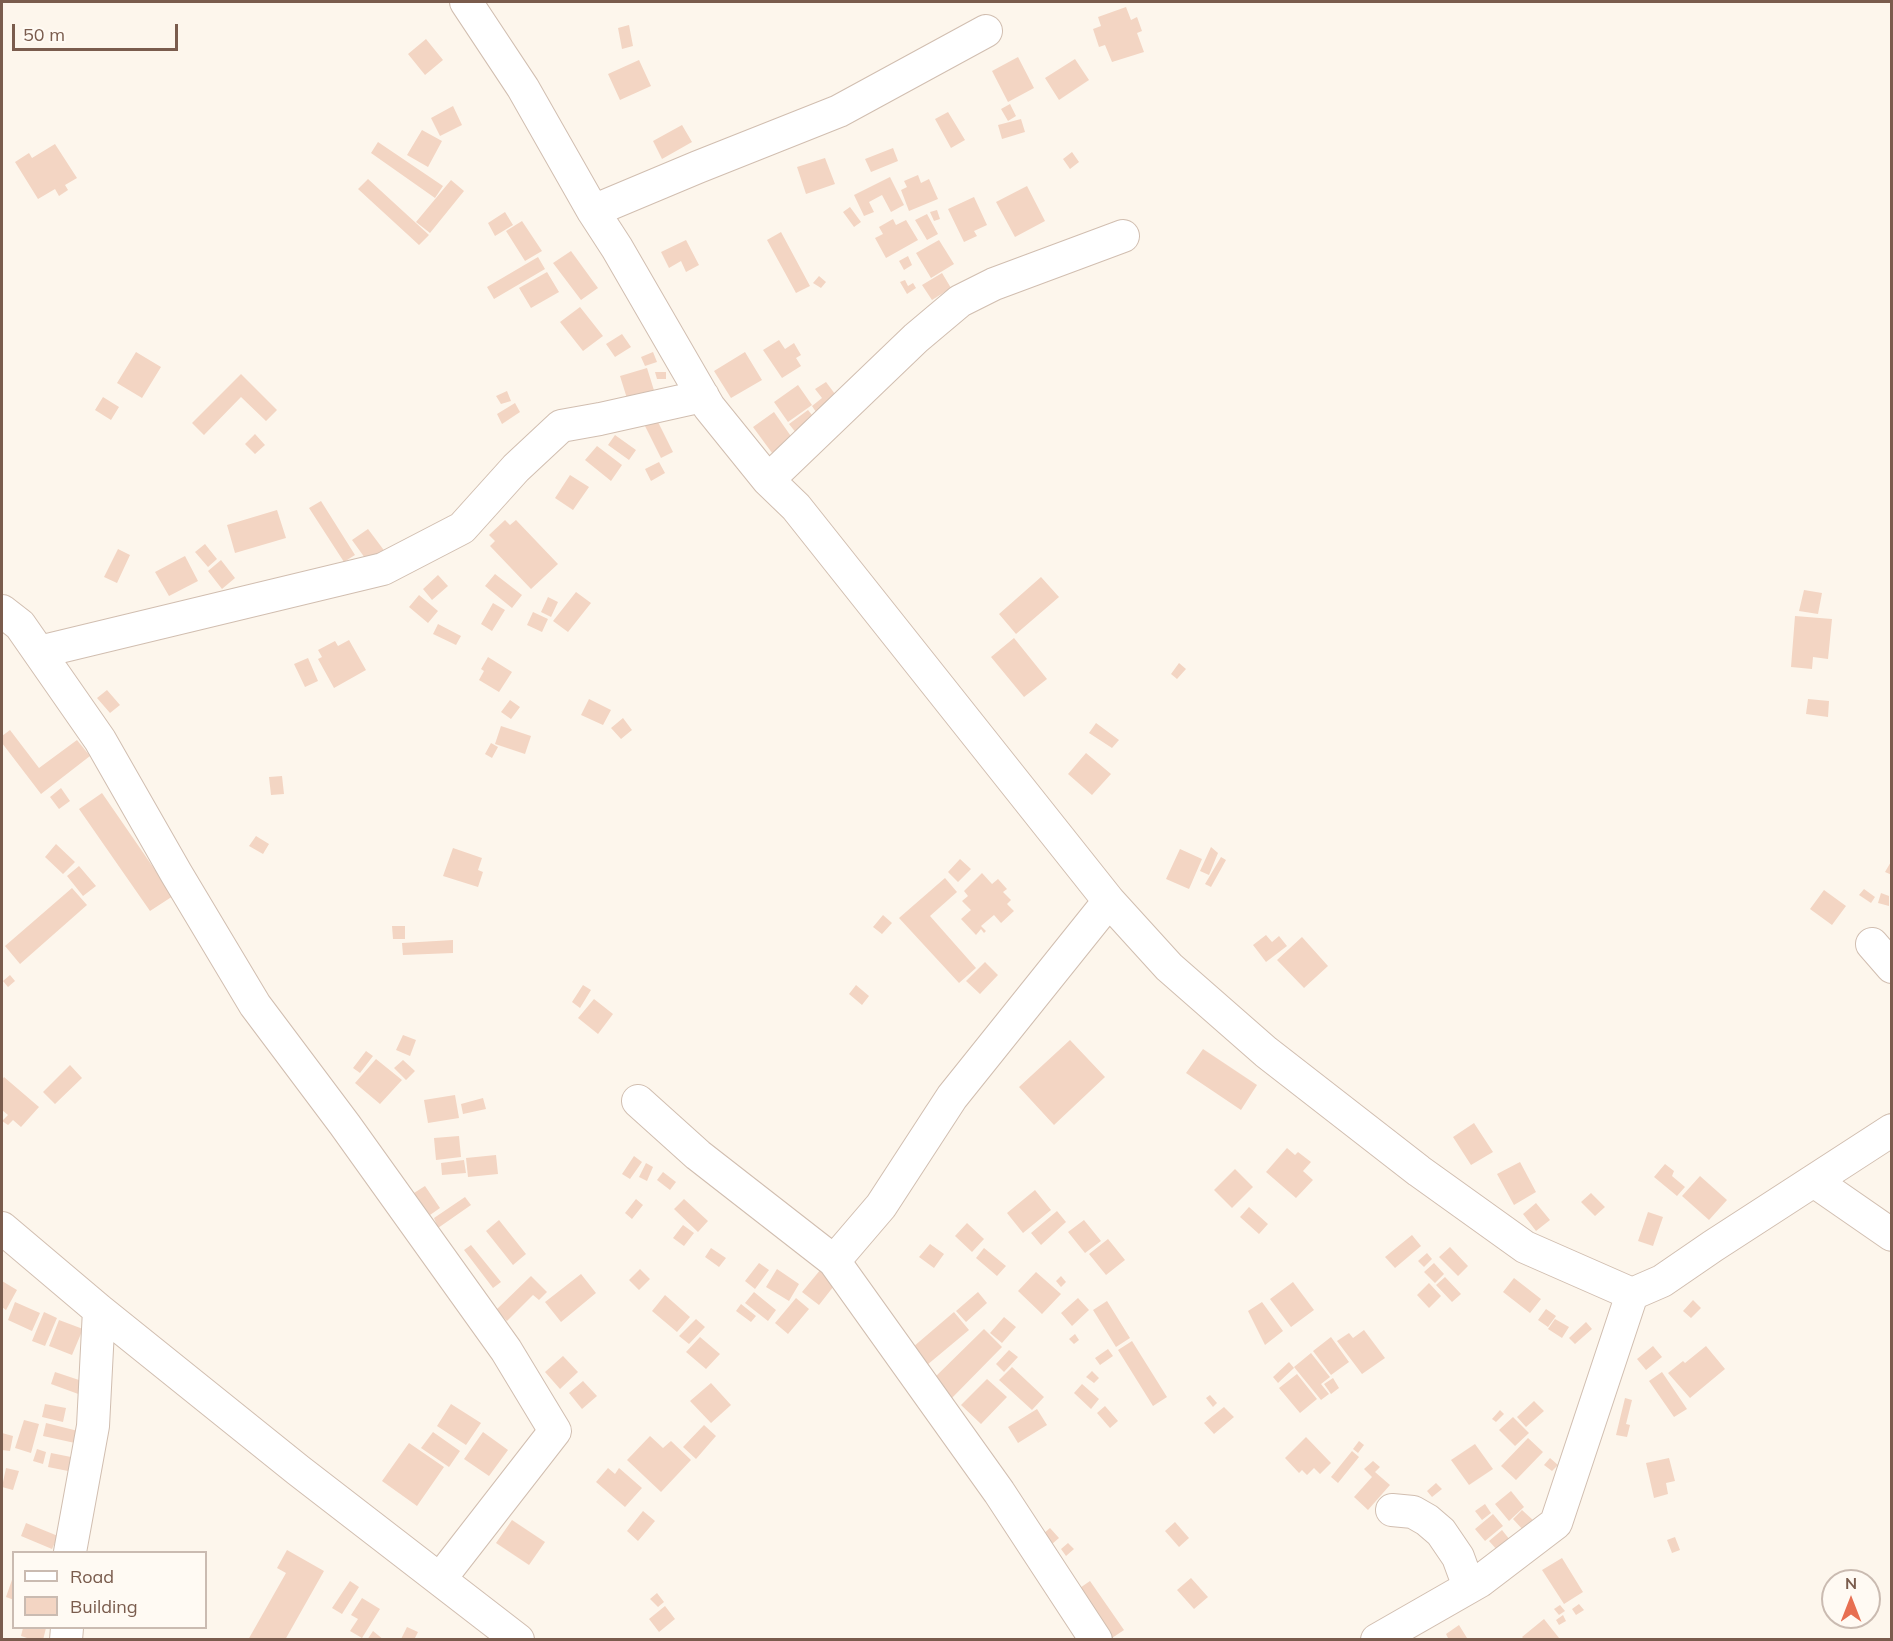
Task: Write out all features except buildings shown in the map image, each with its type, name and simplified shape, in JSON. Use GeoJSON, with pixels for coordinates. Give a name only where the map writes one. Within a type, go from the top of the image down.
{"type":"FeatureCollection","features":[{"type":"Feature","properties":{"kind":"street"},"geometry":{"type":"LineString","coordinates":[[466,2],[523,88],[709,407],[768,480],[796,507],[1109,901],[1169,967],[1266,1052],[1419,1171],[1525,1247],[1632,1294],[1662,1281],[1892,1130]]}},
{"type":"Feature","properties":{"kind":"street"},"geometry":{"type":"LineString","coordinates":[[593,211],[839,111],[986,31]]}},
{"type":"Feature","properties":{"kind":"street"},"geometry":{"type":"LineString","coordinates":[[768,480],[916,338],[960,301],[993,284],[1123,236]]}},
{"type":"Feature","properties":{"kind":"street"},"geometry":{"type":"LineString","coordinates":[[39,652],[384,569],[462,528],[516,468],[561,426],[703,396]]}},
{"type":"Feature","properties":{"kind":"street"},"geometry":{"type":"LineString","coordinates":[[2,611],[20,625],[100,740],[255,1005],[345,1125],[506,1350],[555,1431],[440,1580]]}},
{"type":"Feature","properties":{"kind":"street"},"geometry":{"type":"LineString","coordinates":[[834,1261],[880,1206],[952,1097],[1109,901]]}},
{"type":"Feature","properties":{"kind":"street"},"geometry":{"type":"LineString","coordinates":[[638,1101],[698,1155],[834,1261],[999,1492],[1096,1640]]}},
{"type":"Feature","properties":{"kind":"street"},"geometry":{"type":"LineString","coordinates":[[1814,1181],[1892,1235]]}},
{"type":"Feature","properties":{"kind":"street"},"geometry":{"type":"LineString","coordinates":[[2,1228],[99,1310],[298,1470],[518,1640]]}},
{"type":"Feature","properties":{"kind":"street"},"geometry":{"type":"LineString","coordinates":[[1377,1640],[1480,1581],[1556,1523],[1632,1294]]}},
{"type":"Feature","properties":{"kind":"street"},"geometry":{"type":"LineString","coordinates":[[70,1551],[93,1426],[99,1310]]}},
{"type":"Feature","properties":{"kind":"street"},"geometry":{"type":"LineString","coordinates":[[1392,1510],[1413,1512],[1441,1532],[1458,1557],[1469,1587]]}}]}
